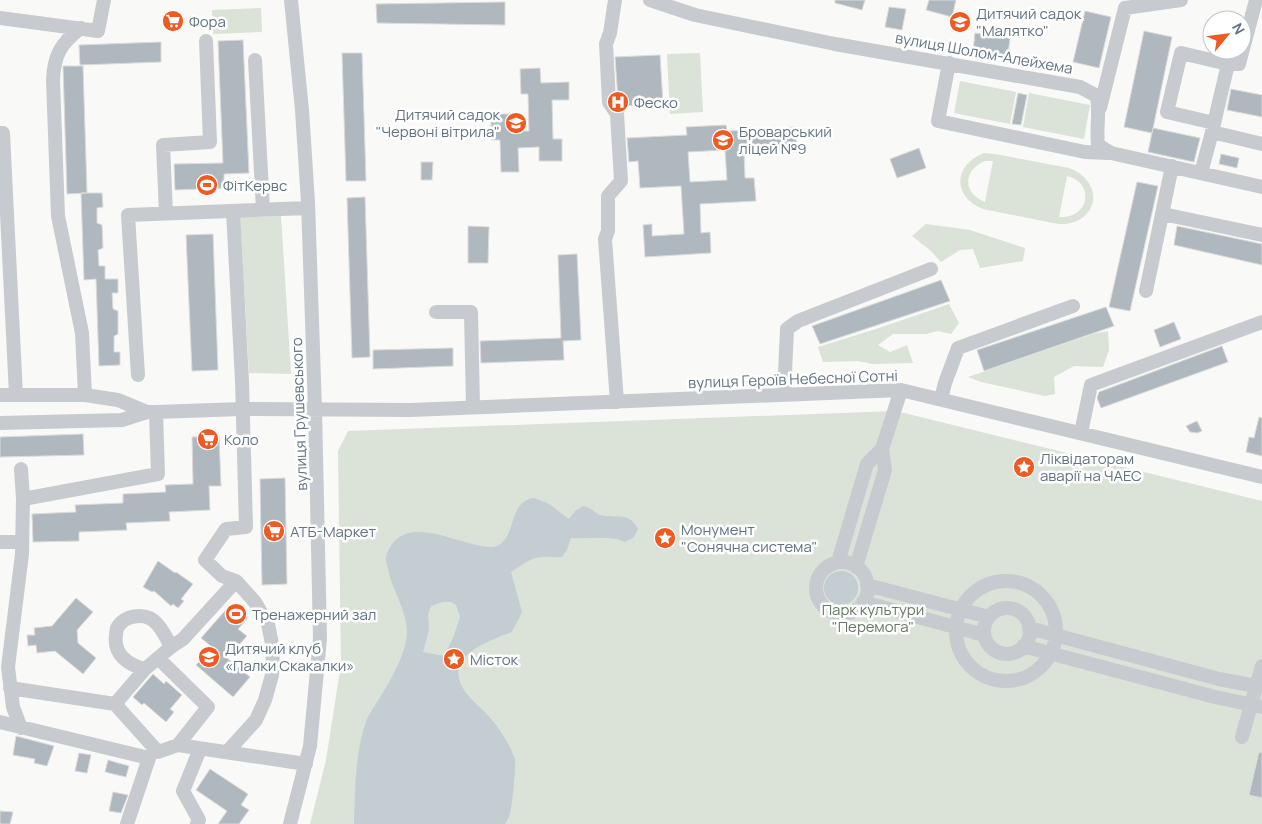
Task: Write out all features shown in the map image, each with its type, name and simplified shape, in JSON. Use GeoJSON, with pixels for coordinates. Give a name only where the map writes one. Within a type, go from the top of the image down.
{"type":"FeatureCollection","features":[{"type":"Feature","properties":{"kind":"street"},"geometry":{"type":"LineString","coordinates":[[0,18],[98,31],[104,0]]}},
{"type":"Feature","properties":{"kind":"street","name":"вулиця Грушевського"},"geometry":{"type":"LineString","coordinates":[[290,824],[310,746],[320,638],[308,208],[302,110],[291,0]]}},
{"type":"Feature","properties":{"kind":"street"},"geometry":{"type":"LineString","coordinates":[[616,0],[606,44],[609,102],[617,114],[621,181],[608,196],[608,231],[605,239],[617,402]]}},
{"type":"Feature","properties":{"kind":"street","name":"вулиця Шолом-Алейхема"},"geometry":{"type":"LineString","coordinates":[[650,0],[695,15],[835,44],[1080,87],[1097,96],[1100,111]]}},
{"type":"Feature","properties":{"kind":"street"},"geometry":{"type":"LineString","coordinates":[[1112,153],[1098,145],[1097,131],[1100,111],[1125,8],[1181,0]]}},
{"type":"Feature","properties":{"kind":"street"},"geometry":{"type":"LineString","coordinates":[[1256,0],[1239,64],[1228,64],[1181,53],[1168,112],[1262,144]]}},
{"type":"Feature","properties":{"kind":"street"},"geometry":{"type":"LineString","coordinates":[[81,28],[59,50],[54,65],[53,80],[58,216],[82,332],[85,395]]}},
{"type":"Feature","properties":{"kind":"street"},"geometry":{"type":"LineString","coordinates":[[166,214],[163,145],[210,142],[206,41]]}},
{"type":"Feature","properties":{"kind":"street"},"geometry":{"type":"LineString","coordinates":[[255,60],[263,210]]}},
{"type":"Feature","properties":{"kind":"street"},"geometry":{"type":"LineString","coordinates":[[948,63],[938,121],[1085,152],[1112,153],[1262,187]]}},
{"type":"Feature","properties":{"kind":"street"},"geometry":{"type":"LineString","coordinates":[[1201,173],[1228,64]]}},
{"type":"Feature","properties":{"kind":"street"},"geometry":{"type":"LineString","coordinates":[[0,133],[3,133],[16,395]]}},
{"type":"Feature","properties":{"kind":"street"},"geometry":{"type":"LineString","coordinates":[[1146,291],[1172,166]]}},
{"type":"Feature","properties":{"kind":"street"},"geometry":{"type":"LineString","coordinates":[[138,375],[128,215],[308,208]]}},
{"type":"Feature","properties":{"kind":"street"},"geometry":{"type":"LineString","coordinates":[[227,752],[256,720],[265,700],[272,675],[273,649],[268,624],[255,602],[236,581],[222,576],[205,560],[226,529],[246,527],[233,211]]}},
{"type":"Feature","properties":{"kind":"street"},"geometry":{"type":"LineString","coordinates":[[1163,214],[1262,235]]}},
{"type":"Feature","properties":{"kind":"street"},"geometry":{"type":"LineString","coordinates":[[784,395],[788,329],[798,320],[930,269]]}},
{"type":"Feature","properties":{"kind":"street"},"geometry":{"type":"LineString","coordinates":[[942,399],[945,383],[958,348],[1073,306]]}},
{"type":"Feature","properties":{"kind":"street"},"geometry":{"type":"LineString","coordinates":[[436,312],[471,312],[473,407]]}},
{"type":"Feature","properties":{"kind":"street"},"geometry":{"type":"LineString","coordinates":[[1082,433],[1092,386],[1262,322]]}},
{"type":"Feature","properties":{"kind":"street"},"geometry":{"type":"LineString","coordinates":[[856,567],[885,470],[882,450],[901,390]]}},
{"type":"Feature","properties":{"kind":"street","name":"вулиця Героїв Небесної Сотні"},"geometry":{"type":"LineString","coordinates":[[151,412],[242,409],[411,410],[901,390],[1262,477]]}},
{"type":"Feature","properties":{"kind":"street"},"geometry":{"type":"LineString","coordinates":[[0,395],[85,395],[118,400],[151,412]]}},
{"type":"Feature","properties":{"kind":"street"},"geometry":{"type":"LineString","coordinates":[[0,423],[122,420],[151,412]]}},
{"type":"Feature","properties":{"kind":"street"},"geometry":{"type":"LineString","coordinates":[[23,499],[158,474],[151,412]]}},
{"type":"Feature","properties":{"kind":"street"},"geometry":{"type":"LineString","coordinates":[[838,562],[867,464],[882,450]]}},
{"type":"Feature","properties":{"kind":"street"},"geometry":{"type":"LineString","coordinates":[[21,469],[23,499],[22,542],[8,667],[13,707],[21,728]]}},
{"type":"Feature","properties":{"kind":"street"},"geometry":{"type":"LineString","coordinates":[[0,542],[22,542]]}},
{"type":"Feature","properties":{"kind":"street"},"geometry":{"type":"LineString","coordinates":[[838,562],[848,563],[856,567],[862,572],[867,585],[867,592],[863,602],[856,609],[843,614],[831,611],[821,603],[816,591],[818,578],[824,568],[838,562]]}},
{"type":"Feature","properties":{"kind":"street"},"geometry":{"type":"LineString","coordinates":[[114,704],[144,669],[171,647],[183,640],[236,581]]}},
{"type":"Feature","properties":{"kind":"street"},"geometry":{"type":"LineString","coordinates":[[1002,581],[1018,582],[1033,589],[1045,600],[1054,615],[1056,635],[1052,653],[1041,668],[1027,677],[1010,682],[992,680],[977,672],[965,659],[958,643],[956,628],[961,610],[972,595],[986,586],[1002,581]]}},
{"type":"Feature","properties":{"kind":"street"},"geometry":{"type":"LineString","coordinates":[[867,585],[989,617]]}},
{"type":"Feature","properties":{"kind":"street"},"geometry":{"type":"LineString","coordinates":[[863,602],[984,635]]}},
{"type":"Feature","properties":{"kind":"street"},"geometry":{"type":"LineString","coordinates":[[1010,608],[1021,613],[1026,619],[1029,628],[1028,637],[1023,646],[1012,653],[1002,653],[990,646],[984,635],[985,624],[989,617],[998,610],[1010,608]]}},
{"type":"Feature","properties":{"kind":"street"},"geometry":{"type":"LineString","coordinates":[[144,669],[135,667],[122,658],[114,644],[117,628],[128,618],[143,616],[156,622],[171,647]]}},
{"type":"Feature","properties":{"kind":"street"},"geometry":{"type":"LineString","coordinates":[[1029,628],[1219,679],[1256,686]]}},
{"type":"Feature","properties":{"kind":"street"},"geometry":{"type":"LineString","coordinates":[[1023,646],[1215,697],[1256,705]]}},
{"type":"Feature","properties":{"kind":"street"},"geometry":{"type":"LineString","coordinates":[[0,722],[154,755],[178,745],[208,707],[158,658]]}},
{"type":"Feature","properties":{"kind":"street"},"geometry":{"type":"LineString","coordinates":[[1242,737],[1256,705],[1256,686],[1262,666]]}},
{"type":"Feature","properties":{"kind":"street"},"geometry":{"type":"LineString","coordinates":[[10,688],[114,704],[154,755]]}},
{"type":"Feature","properties":{"kind":"street"},"geometry":{"type":"LineString","coordinates":[[178,745],[306,764]]}},
{"type":"Feature","properties":{"kind":"street"},"geometry":{"type":"LineString","coordinates":[[197,824],[199,820],[183,791],[200,749]]}},
{"type":"Feature","properties":{"kind":"street"},"geometry":{"type":"LineString","coordinates":[[127,824],[154,755]]}},
{"type":"Feature","properties":{"kind":"green space"},"geometry":{"type":"Polygon","coordinates":[[[261,8],[262,32],[213,34],[212,10],[261,8]]]}},
{"type":"Feature","properties":{"kind":"green space"},"geometry":{"type":"Polygon","coordinates":[[[700,53],[703,112],[670,114],[667,54],[700,53]]]}},
{"type":"Feature","properties":{"kind":"green space"},"geometry":{"type":"Polygon","coordinates":[[[960,81],[1016,92],[1010,124],[954,113],[960,81]]]}},
{"type":"Feature","properties":{"kind":"green space"},"geometry":{"type":"Polygon","coordinates":[[[1029,93],[1090,105],[1084,139],[1023,127],[1029,93]]]}},
{"type":"Feature","properties":{"kind":"green space"},"geometry":{"type":"Polygon","coordinates":[[[984,153],[995,154],[1069,168],[1081,175],[1089,183],[1093,192],[1093,202],[1089,211],[1082,218],[1072,223],[1058,224],[983,209],[973,204],[966,197],[960,181],[966,165],[984,153]],[[985,161],[972,170],[968,182],[972,193],[985,202],[993,161],[985,161]],[[1067,176],[1059,217],[1069,216],[1077,212],[1083,206],[1085,199],[1082,185],[1067,176]]]}},
{"type":"Feature","properties":{"kind":"green space"},"geometry":{"type":"Polygon","coordinates":[[[281,216],[291,374],[249,373],[240,217],[281,216]]]}},
{"type":"Feature","properties":{"kind":"green space"},"geometry":{"type":"Polygon","coordinates":[[[926,224],[970,230],[1025,248],[1023,261],[980,268],[973,249],[960,250],[941,262],[931,251],[912,236],[926,224]]]}},
{"type":"Feature","properties":{"kind":"green space"},"geometry":{"type":"Polygon","coordinates":[[[949,304],[959,323],[951,334],[938,331],[926,334],[893,334],[878,345],[890,352],[907,345],[913,363],[823,362],[818,347],[949,304]]]}},
{"type":"Feature","properties":{"kind":"green space"},"geometry":{"type":"Polygon","coordinates":[[[1108,331],[1109,350],[1103,367],[1074,366],[1054,377],[1055,394],[1045,396],[981,382],[968,377],[1093,334],[1108,331]]]}},
{"type":"Feature","properties":{"kind":"green space","name":"Парк культури \"Перемога\""},"geometry":{"type":"Polygon","coordinates":[[[896,411],[1262,501],[1262,824],[310,824],[326,760],[341,664],[338,451],[348,431],[896,411]]]}},
{"type":"Feature","properties":{"kind":"shaded area"},"geometry":{"type":"Polygon","coordinates":[[[534,498],[549,504],[569,519],[575,511],[583,506],[600,515],[626,518],[634,523],[638,529],[634,537],[625,542],[606,538],[571,538],[567,550],[562,557],[533,559],[511,572],[522,612],[512,632],[476,648],[462,661],[459,669],[459,678],[464,690],[499,728],[509,744],[515,760],[512,803],[510,814],[505,824],[354,824],[356,771],[363,731],[367,719],[395,671],[406,641],[407,632],[404,613],[386,561],[389,549],[398,538],[417,532],[439,535],[482,546],[497,546],[508,535],[516,512],[526,501],[534,498]],[[443,602],[431,606],[428,615],[429,630],[423,652],[444,656],[460,617],[456,605],[451,602],[443,602]]]}},
{"type":"Feature","properties":{"kind":"shaded area"},"geometry":{"type":"Polygon","coordinates":[[[841,571],[853,576],[858,588],[853,600],[841,605],[829,600],[824,588],[829,576],[841,571]]]}},
{"type":"Feature","properties":{"kind":"building"},"geometry":{"type":"Polygon","coordinates":[[[835,0],[865,0],[862,10],[835,3],[835,0]]]}},
{"type":"Feature","properties":{"kind":"building"},"geometry":{"type":"Polygon","coordinates":[[[929,0],[956,0],[952,17],[926,10],[929,0]]]}},
{"type":"Feature","properties":{"kind":"building"},"geometry":{"type":"Polygon","coordinates":[[[505,2],[505,25],[377,23],[376,4],[505,2]]]}},
{"type":"Feature","properties":{"kind":"building"},"geometry":{"type":"Polygon","coordinates":[[[889,7],[906,9],[902,30],[885,27],[889,7]]]}},
{"type":"Feature","properties":{"kind":"building"},"geometry":{"type":"Polygon","coordinates":[[[1085,11],[1111,17],[1099,68],[1073,62],[1085,11]]]}},
{"type":"Feature","properties":{"kind":"building"},"geometry":{"type":"Polygon","coordinates":[[[1144,31],[1172,37],[1152,133],[1124,127],[1144,31]]]}},
{"type":"Feature","properties":{"kind":"building"},"geometry":{"type":"Polygon","coordinates":[[[975,33],[1010,38],[1008,55],[973,51],[975,33]]]}},
{"type":"Feature","properties":{"kind":"building"},"geometry":{"type":"Polygon","coordinates":[[[243,40],[249,173],[224,174],[224,188],[175,190],[174,164],[223,163],[218,41],[243,40]]]}},
{"type":"Feature","properties":{"kind":"building"},"geometry":{"type":"Polygon","coordinates":[[[161,42],[161,62],[80,65],[79,45],[161,42]]]}},
{"type":"Feature","properties":{"kind":"building"},"geometry":{"type":"Polygon","coordinates":[[[342,53],[362,53],[366,181],[346,181],[342,53]]]}},
{"type":"Feature","properties":{"kind":"building"},"geometry":{"type":"Polygon","coordinates":[[[660,55],[663,104],[622,106],[618,99],[615,57],[660,55]]]}},
{"type":"Feature","properties":{"kind":"building"},"geometry":{"type":"Polygon","coordinates":[[[63,66],[83,66],[87,193],[67,194],[63,66]]]}},
{"type":"Feature","properties":{"kind":"building"},"geometry":{"type":"Polygon","coordinates":[[[540,68],[541,83],[569,82],[569,100],[552,100],[553,139],[562,139],[562,161],[539,161],[539,147],[518,148],[519,172],[501,172],[500,140],[491,140],[491,114],[509,114],[509,131],[529,131],[528,94],[521,94],[520,69],[540,68]]]}},
{"type":"Feature","properties":{"kind":"building"},"geometry":{"type":"Polygon","coordinates":[[[1231,89],[1262,95],[1262,117],[1227,110],[1231,89]]]}},
{"type":"Feature","properties":{"kind":"building"},"geometry":{"type":"Polygon","coordinates":[[[1018,93],[1027,95],[1021,125],[1012,124],[1018,93]]]}},
{"type":"Feature","properties":{"kind":"building"},"geometry":{"type":"Polygon","coordinates":[[[726,125],[727,131],[795,127],[797,152],[744,154],[745,178],[754,178],[756,201],[700,204],[701,233],[710,232],[711,253],[645,257],[643,225],[652,224],[652,236],[684,234],[681,186],[640,188],[638,161],[629,162],[627,138],[687,135],[686,127],[726,125]],[[725,150],[688,152],[690,182],[727,180],[725,150]]]}},
{"type":"Feature","properties":{"kind":"building"},"geometry":{"type":"Polygon","coordinates":[[[1153,128],[1200,138],[1194,162],[1148,152],[1153,128]]]}},
{"type":"Feature","properties":{"kind":"building"},"geometry":{"type":"Polygon","coordinates":[[[919,148],[926,168],[897,178],[890,159],[919,148]]]}},
{"type":"Feature","properties":{"kind":"building"},"geometry":{"type":"Polygon","coordinates":[[[1221,154],[1239,158],[1237,168],[1219,164],[1221,154]]]}},
{"type":"Feature","properties":{"kind":"building"},"geometry":{"type":"Polygon","coordinates":[[[421,162],[433,162],[432,180],[421,180],[421,162]]]}},
{"type":"Feature","properties":{"kind":"building"},"geometry":{"type":"Polygon","coordinates":[[[1137,182],[1158,186],[1130,311],[1109,307],[1137,182]]]}},
{"type":"Feature","properties":{"kind":"building"},"geometry":{"type":"Polygon","coordinates":[[[81,193],[102,193],[103,207],[97,208],[97,223],[102,225],[103,248],[98,250],[99,266],[105,266],[105,279],[118,279],[118,293],[112,293],[113,309],[118,311],[118,334],[114,336],[114,352],[120,352],[120,365],[99,366],[96,279],[84,280],[81,193]]]}},
{"type":"Feature","properties":{"kind":"building"},"geometry":{"type":"Polygon","coordinates":[[[365,197],[370,357],[352,358],[347,198],[365,197]]]}},
{"type":"Feature","properties":{"kind":"building"},"geometry":{"type":"Polygon","coordinates":[[[468,226],[489,227],[488,263],[468,263],[468,226]]]}},
{"type":"Feature","properties":{"kind":"building"},"geometry":{"type":"Polygon","coordinates":[[[1177,226],[1262,244],[1262,265],[1174,245],[1177,226]]]}},
{"type":"Feature","properties":{"kind":"building"},"geometry":{"type":"Polygon","coordinates":[[[213,234],[218,370],[192,371],[186,235],[213,234]]]}},
{"type":"Feature","properties":{"kind":"building"},"geometry":{"type":"Polygon","coordinates":[[[577,254],[581,340],[563,341],[564,360],[481,363],[480,341],[561,338],[558,255],[577,254]]]}},
{"type":"Feature","properties":{"kind":"building"},"geometry":{"type":"Polygon","coordinates":[[[941,280],[950,301],[820,344],[812,326],[941,280]]]}},
{"type":"Feature","properties":{"kind":"building"},"geometry":{"type":"Polygon","coordinates":[[[1106,307],[1114,326],[984,371],[977,350],[1106,307]]]}},
{"type":"Feature","properties":{"kind":"building"},"geometry":{"type":"Polygon","coordinates":[[[1174,322],[1181,339],[1160,347],[1154,330],[1174,322]]]}},
{"type":"Feature","properties":{"kind":"building"},"geometry":{"type":"Polygon","coordinates":[[[1222,346],[1228,362],[1101,408],[1097,398],[1099,392],[1222,346]]]}},
{"type":"Feature","properties":{"kind":"building"},"geometry":{"type":"Polygon","coordinates":[[[453,348],[453,366],[373,369],[373,350],[453,348]]]}},
{"type":"Feature","properties":{"kind":"building"},"geometry":{"type":"Polygon","coordinates":[[[1259,417],[1262,418],[1262,456],[1246,452],[1249,437],[1254,438],[1259,417]]]}},
{"type":"Feature","properties":{"kind":"building"},"geometry":{"type":"Polygon","coordinates":[[[1197,421],[1202,431],[1197,433],[1190,432],[1186,426],[1197,421]]]}},
{"type":"Feature","properties":{"kind":"building"},"geometry":{"type":"Polygon","coordinates":[[[83,434],[84,455],[0,457],[0,437],[83,434]]]}},
{"type":"Feature","properties":{"kind":"building"},"geometry":{"type":"Polygon","coordinates":[[[219,436],[221,486],[209,486],[210,510],[169,512],[170,521],[126,523],[127,530],[79,532],[79,541],[33,542],[32,514],[76,512],[75,505],[123,503],[123,494],[166,492],[165,485],[193,484],[192,437],[219,436]]]}},
{"type":"Feature","properties":{"kind":"building","name":"АТБ-Маркет"},"geometry":{"type":"Polygon","coordinates":[[[285,478],[287,584],[262,585],[260,479],[285,478]]]}},
{"type":"Feature","properties":{"kind":"building"},"geometry":{"type":"Polygon","coordinates":[[[158,561],[193,584],[181,599],[184,601],[178,608],[173,604],[171,606],[154,591],[152,592],[143,587],[158,561]]]}},
{"type":"Feature","properties":{"kind":"building"},"geometry":{"type":"Polygon","coordinates":[[[76,598],[93,612],[77,630],[78,643],[96,658],[83,674],[55,651],[37,653],[36,645],[28,646],[27,635],[35,635],[34,628],[52,626],[76,598]]]}},
{"type":"Feature","properties":{"kind":"building"},"geometry":{"type":"Polygon","coordinates":[[[231,604],[248,618],[238,629],[247,636],[227,658],[250,677],[233,697],[196,665],[212,647],[201,638],[231,604]]]}},
{"type":"Feature","properties":{"kind":"building"},"geometry":{"type":"Polygon","coordinates":[[[153,674],[164,684],[166,681],[182,695],[170,709],[174,712],[166,722],[144,703],[142,705],[133,697],[153,674]]]}},
{"type":"Feature","properties":{"kind":"building"},"geometry":{"type":"Polygon","coordinates":[[[16,736],[54,746],[47,766],[34,763],[35,759],[13,755],[16,736]]]}},
{"type":"Feature","properties":{"kind":"building"},"geometry":{"type":"Polygon","coordinates":[[[1259,752],[1262,753],[1262,798],[1249,795],[1259,752]]]}},
{"type":"Feature","properties":{"kind":"building"},"geometry":{"type":"Polygon","coordinates":[[[79,753],[91,755],[87,773],[75,771],[79,753]]]}},
{"type":"Feature","properties":{"kind":"building"},"geometry":{"type":"Polygon","coordinates":[[[108,760],[129,766],[126,777],[105,772],[108,760]]]}},
{"type":"Feature","properties":{"kind":"building"},"geometry":{"type":"Polygon","coordinates":[[[210,769],[248,794],[241,805],[249,810],[239,824],[218,824],[227,811],[196,790],[210,769]]]}},
{"type":"Feature","properties":{"kind":"building"},"geometry":{"type":"Polygon","coordinates":[[[113,792],[128,795],[121,813],[109,811],[113,792]]]}},
{"type":"Feature","properties":{"kind":"building"},"geometry":{"type":"Polygon","coordinates":[[[0,811],[13,812],[10,824],[0,824],[0,811]]]}},
{"type":"Feature","properties":{"kind":"place","name":"Фора"},"geometry":{"type":"Point","coordinates":[173,21]}},
{"type":"Feature","properties":{"kind":"place","name":"Дитячий садок \"Малятко\""},"geometry":{"type":"Point","coordinates":[960,22]}},
{"type":"Feature","properties":{"kind":"place","name":"Феско"},"geometry":{"type":"Point","coordinates":[618,102]}},
{"type":"Feature","properties":{"kind":"place","name":"Дитячий садок \"Червоні вітрила\""},"geometry":{"type":"Point","coordinates":[516,123]}},
{"type":"Feature","properties":{"kind":"place","name":"Броварський ліцей №9"},"geometry":{"type":"Point","coordinates":[723,140]}},
{"type":"Feature","properties":{"kind":"place","name":"ФітКервс"},"geometry":{"type":"Point","coordinates":[207,185]}},
{"type":"Feature","properties":{"kind":"place","name":"Коло"},"geometry":{"type":"Point","coordinates":[208,439]}},
{"type":"Feature","properties":{"kind":"place","name":"Ліквідаторам аварії на ЧАЕС"},"geometry":{"type":"Point","coordinates":[1024,467]}},
{"type":"Feature","properties":{"kind":"place","name":"АТБ-Маркет"},"geometry":{"type":"Point","coordinates":[274,531]}},
{"type":"Feature","properties":{"kind":"place","name":"Монумент \"Сонячна система\""},"geometry":{"type":"Point","coordinates":[665,538]}},
{"type":"Feature","properties":{"kind":"place","name":"Тренажерний зал"},"geometry":{"type":"Point","coordinates":[236,614]}},
{"type":"Feature","properties":{"kind":"place","name":"Дитячий клуб «Палки Скакалки»"},"geometry":{"type":"Point","coordinates":[209,657]}},
{"type":"Feature","properties":{"kind":"place","name":"Місток"},"geometry":{"type":"Point","coordinates":[454,659]}}]}
